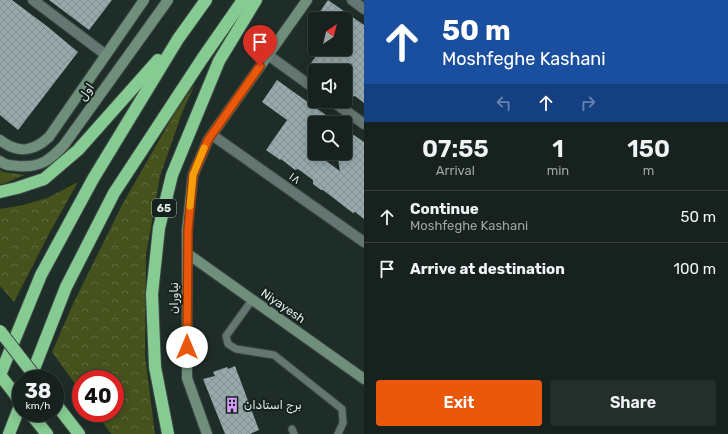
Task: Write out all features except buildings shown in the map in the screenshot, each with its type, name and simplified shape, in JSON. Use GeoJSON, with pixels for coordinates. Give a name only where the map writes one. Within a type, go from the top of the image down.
{"type":"FeatureCollection","features":[{"type":"Feature","properties":{"kind":"highway"},"geometry":{"type":"LineString","coordinates":[[12,390],[0,375],[41,276],[93,179],[178,38],[206,0]]}},
{"type":"Feature","properties":{"kind":"highway"},"geometry":{"type":"LineString","coordinates":[[34,370],[66,287],[114,193],[202,59],[243,0]]}},
{"type":"Feature","properties":{"kind":"highway","name":"65"},"geometry":{"type":"LineString","coordinates":[[168,434],[155,367],[152,294],[159,228],[172,175],[219,61],[256,0]]}},
{"type":"Feature","properties":{"kind":"highway"},"geometry":{"type":"LineString","coordinates":[[0,192],[44,178],[78,150],[178,38]]}},
{"type":"Feature","properties":{"kind":"highway"},"geometry":{"type":"LineString","coordinates":[[0,332],[30,370]]}},
{"type":"Feature","properties":{"kind":"highway"},"geometry":{"type":"LineString","coordinates":[[64,414],[79,434]]}},
{"type":"Feature","properties":{"kind":"highway"},"geometry":{"type":"LineString","coordinates":[[9,434],[14,422]]}},
{"type":"Feature","properties":{"kind":"highway"},"geometry":{"type":"LineString","coordinates":[[37,422],[45,432]]}},
{"type":"Feature","properties":{"kind":"street"},"geometry":{"type":"LineString","coordinates":[[33,0],[106,55]]}},
{"type":"Feature","properties":{"kind":"street","name":"اول"},"geometry":{"type":"LineString","coordinates":[[0,140],[16,149],[26,150],[34,148],[49,137],[144,0]]}},
{"type":"Feature","properties":{"kind":"street","name":"اول"},"geometry":{"type":"LineString","coordinates":[[2,163],[33,166],[54,156],[64,145],[168,0]]}},
{"type":"Feature","properties":{"kind":"street","name":"نیاوران"},"geometry":{"type":"LineString","coordinates":[[206,434],[187,378],[188,230],[193,175],[208,140],[307,0]]}},
{"type":"Feature","properties":{"kind":"street"},"geometry":{"type":"LineString","coordinates":[[352,0],[364,9]]}},
{"type":"Feature","properties":{"kind":"street"},"geometry":{"type":"LineString","coordinates":[[268,55],[308,84]]}},
{"type":"Feature","properties":{"kind":"street"},"geometry":{"type":"LineString","coordinates":[[342,108],[364,124]]}},
{"type":"Feature","properties":{"kind":"street","name":"۱۸"},"geometry":{"type":"LineString","coordinates":[[212,135],[364,242]]}},
{"type":"Feature","properties":{"kind":"street","name":"Niyayesh"},"geometry":{"type":"LineString","coordinates":[[188,254],[364,379]]}},
{"type":"Feature","properties":{"kind":"lane"},"geometry":{"type":"LineString","coordinates":[[252,300],[226,336],[228,344],[236,349],[274,355],[342,409],[343,423],[338,434]]}},
{"type":"Feature","properties":{"kind":"green space"},"geometry":{"type":"Polygon","coordinates":[[[195,84],[182,113],[160,176],[146,255],[145,355],[155,434],[111,434],[102,422],[124,422],[124,370],[72,370],[72,380],[52,352],[73,304],[122,205],[174,114],[195,84]]]}},
{"type":"Feature","properties":{"kind":"green space"},"geometry":{"type":"Polygon","coordinates":[[[0,170],[3,172],[25,175],[0,184],[0,170]]]}},
{"type":"Feature","properties":{"kind":"green space"},"geometry":{"type":"Polygon","coordinates":[[[78,182],[14,302],[0,286],[0,209],[23,205],[47,198],[78,182]]]}},
{"type":"Feature","properties":{"kind":"slow traffic"},"geometry":{"type":"LineString","coordinates":[[190,206],[193,175],[204,148]]}},
{"type":"Feature","properties":{"kind":"place","name":"برج استادان"},"geometry":{"type":"Point","coordinates":[232,405]}},
{"type":"Feature","properties":{"kind":"route"},"geometry":{"type":"LineString","coordinates":[[187,347],[188,230],[193,175],[208,140],[260,66]]}}]}
